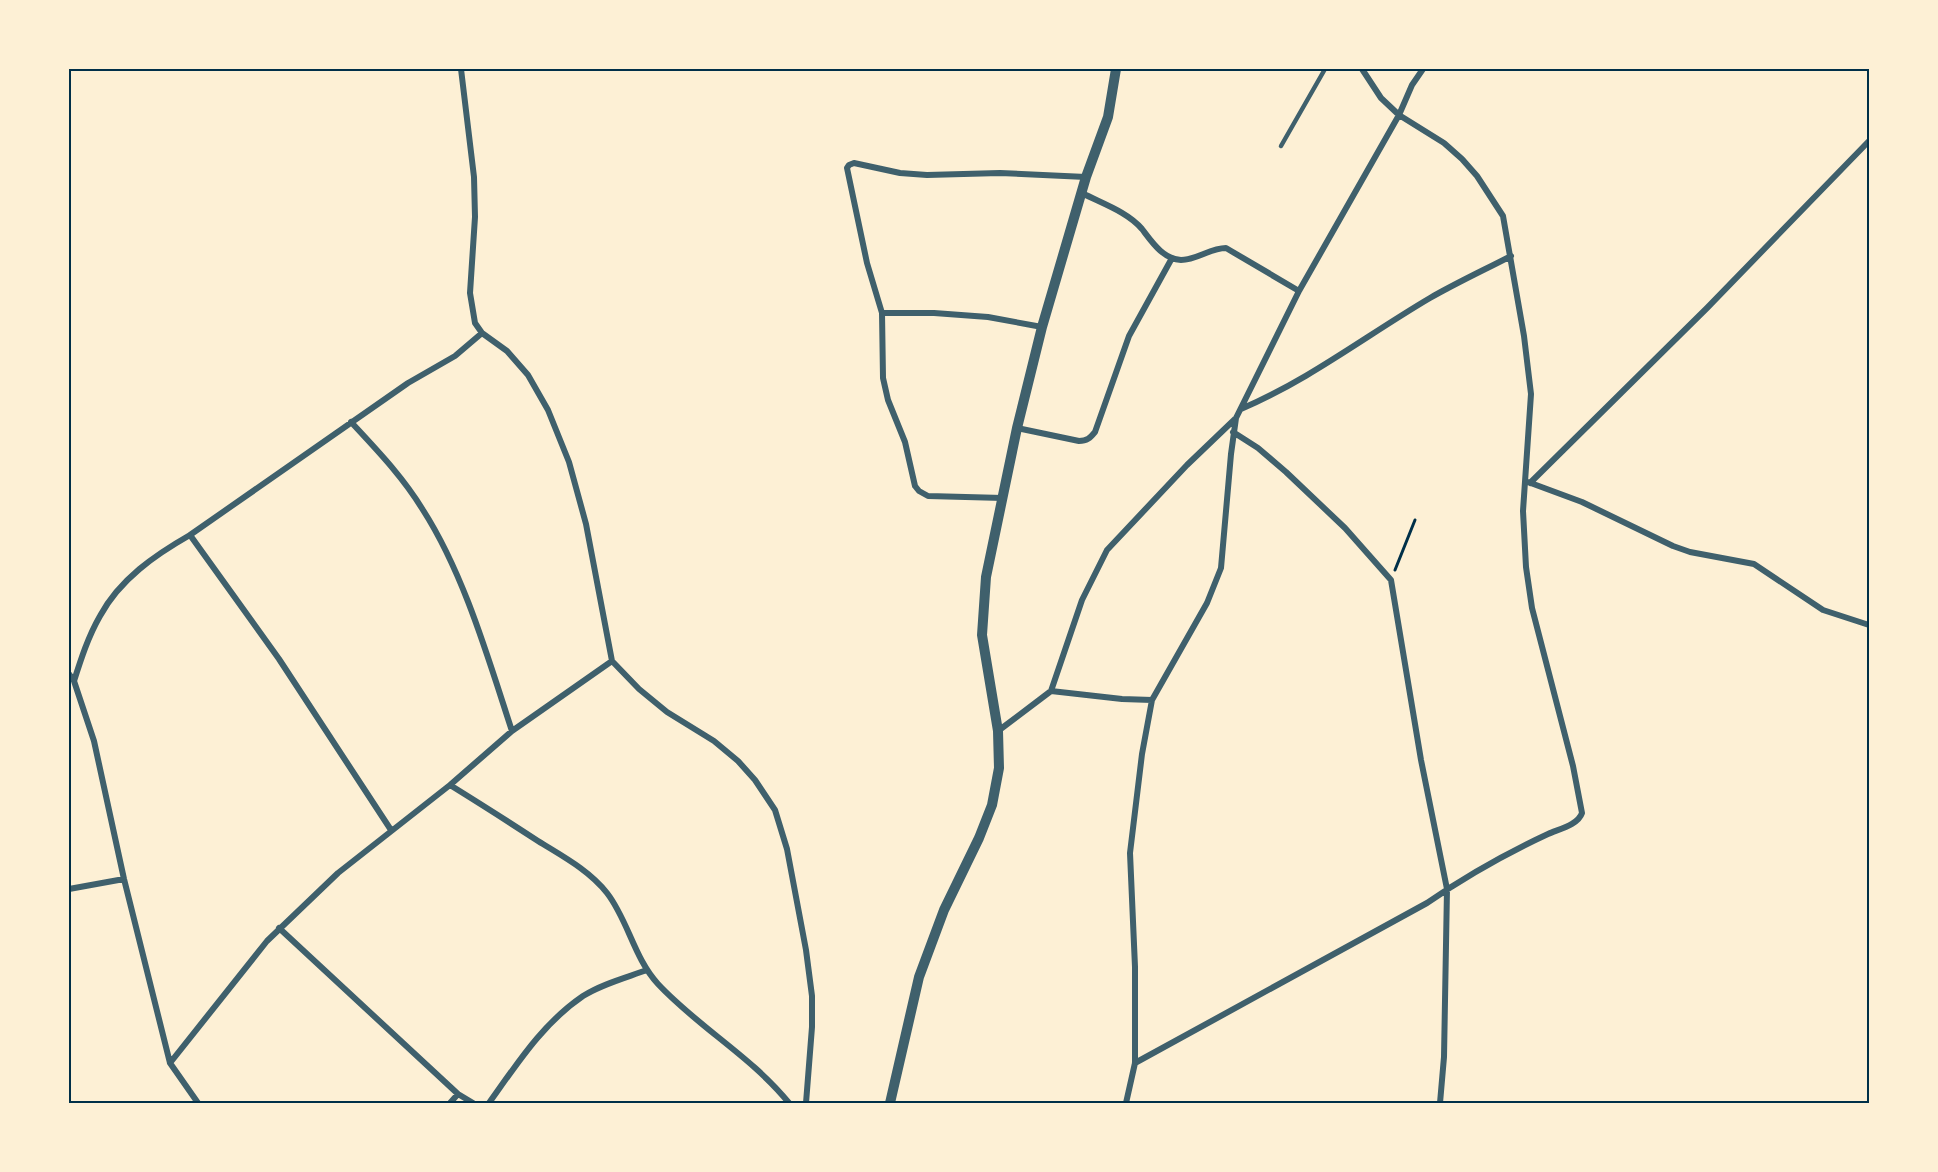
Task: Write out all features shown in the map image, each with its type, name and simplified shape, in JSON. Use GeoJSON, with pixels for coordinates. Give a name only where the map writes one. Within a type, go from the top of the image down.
{"type":"FeatureCollection","features":[{"type":"Feature","properties":{"kind":"street"},"geometry":{"type":"LineString","coordinates":[[461,69],[474,177],[475,217],[470,293],[475,323],[482,333],[507,351],[528,375],[548,410],[569,462],[586,525],[612,661],[639,689],[667,712],[714,741],[738,761],[755,780],[775,810],[787,849],[812,996],[806,1103]]}},
{"type":"Feature","properties":{"kind":"street"},"geometry":{"type":"LineString","coordinates":[[890,1103],[919,977],[944,910],[979,838],[992,805],[999,768],[998,731],[987,674],[982,625],[986,576],[1017,428],[1042,327],[1086,177],[1108,117],[1116,69]]}},
{"type":"Feature","properties":{"kind":"street"},"geometry":{"type":"LineString","coordinates":[[1135,1063],[1427,903],[1465,877],[1576,822],[1582,813],[1573,766],[1532,608],[1522,511],[1527,482],[1531,394],[1524,336],[1503,216],[1478,176],[1444,143],[1399,115],[1381,98],[1362,69]]}},
{"type":"Feature","properties":{"kind":"street"},"geometry":{"type":"LineString","coordinates":[[1126,1103],[1135,1063],[1135,967],[1130,853],[1143,745],[1152,700],[1207,603],[1221,568],[1236,418],[1299,291],[1399,115],[1412,85],[1424,69]]}},
{"type":"Feature","properties":{"kind":"street"},"geometry":{"type":"LineString","coordinates":[[1527,482],[1707,308],[1869,141]]}},
{"type":"Feature","properties":{"kind":"street"},"geometry":{"type":"LineString","coordinates":[[1003,498],[928,496],[915,486],[904,442],[888,400],[883,378],[882,312],[867,263],[846,171],[849,165],[854,163],[900,173],[927,175],[1000,173],[1086,177]]}},
{"type":"Feature","properties":{"kind":"street"},"geometry":{"type":"LineString","coordinates":[[1082,193],[1134,222],[1149,241],[1172,258],[1188,259],[1215,249],[1226,248],[1299,291]]}},
{"type":"Feature","properties":{"kind":"street"},"geometry":{"type":"LineString","coordinates":[[1241,409],[1312,373],[1429,299],[1511,256]]}},
{"type":"Feature","properties":{"kind":"street"},"geometry":{"type":"LineString","coordinates":[[1017,428],[1079,441],[1086,441],[1091,437],[1095,432],[1129,336],[1172,258]]}},
{"type":"Feature","properties":{"kind":"street"},"geometry":{"type":"LineString","coordinates":[[882,312],[988,317],[1042,327]]}},
{"type":"Feature","properties":{"kind":"street"},"geometry":{"type":"LineString","coordinates":[[74,681],[87,642],[100,614],[132,575],[158,554],[190,535],[408,383],[455,356],[482,333]]}},
{"type":"Feature","properties":{"kind":"street"},"geometry":{"type":"LineString","coordinates":[[998,731],[1051,691],[1082,600],[1107,550],[1187,465],[1236,418]]}},
{"type":"Feature","properties":{"kind":"street"},"geometry":{"type":"LineString","coordinates":[[351,422],[389,462],[423,510],[449,556],[512,731]]}},
{"type":"Feature","properties":{"kind":"street"},"geometry":{"type":"LineString","coordinates":[[1233,432],[1258,448],[1286,472],[1371,554],[1391,580],[1419,749],[1447,889],[1444,1057],[1440,1103]]}},
{"type":"Feature","properties":{"kind":"street"},"geometry":{"type":"LineString","coordinates":[[1527,482],[1582,502],[1673,546],[1690,552],[1754,564],[1823,610],[1869,626]]}},
{"type":"Feature","properties":{"kind":"street"},"geometry":{"type":"LineString","coordinates":[[190,535],[279,659],[391,830]]}},
{"type":"Feature","properties":{"kind":"street"},"geometry":{"type":"LineString","coordinates":[[170,1063],[245,966],[279,928],[338,873],[450,785],[512,731],[612,661]]}},
{"type":"Feature","properties":{"kind":"street"},"geometry":{"type":"LineString","coordinates":[[69,674],[74,681],[94,741],[124,879],[170,1063],[198,1103]]}},
{"type":"Feature","properties":{"kind":"street"},"geometry":{"type":"LineString","coordinates":[[1051,691],[1152,700]]}},
{"type":"Feature","properties":{"kind":"street"},"geometry":{"type":"LineString","coordinates":[[450,785],[590,876],[607,892],[647,970],[681,1006],[774,1084],[789,1103]]}},
{"type":"Feature","properties":{"kind":"street"},"geometry":{"type":"LineString","coordinates":[[69,889],[124,879]]}},
{"type":"Feature","properties":{"kind":"street"},"geometry":{"type":"LineString","coordinates":[[279,928],[458,1094],[473,1103]]}},
{"type":"Feature","properties":{"kind":"street"},"geometry":{"type":"LineString","coordinates":[[489,1103],[535,1039],[556,1017],[583,996],[647,970]]}},
{"type":"Feature","properties":{"kind":"street"},"geometry":{"type":"LineString","coordinates":[[450,1103],[458,1094]]}},
{"type":"Feature","properties":{"kind":"lane"},"geometry":{"type":"LineString","coordinates":[[1281,146],[1325,69]]}},
{"type":"Feature","properties":{"kind":"path"},"geometry":{"type":"LineString","coordinates":[[1391,580],[1415,520]]}}]}
